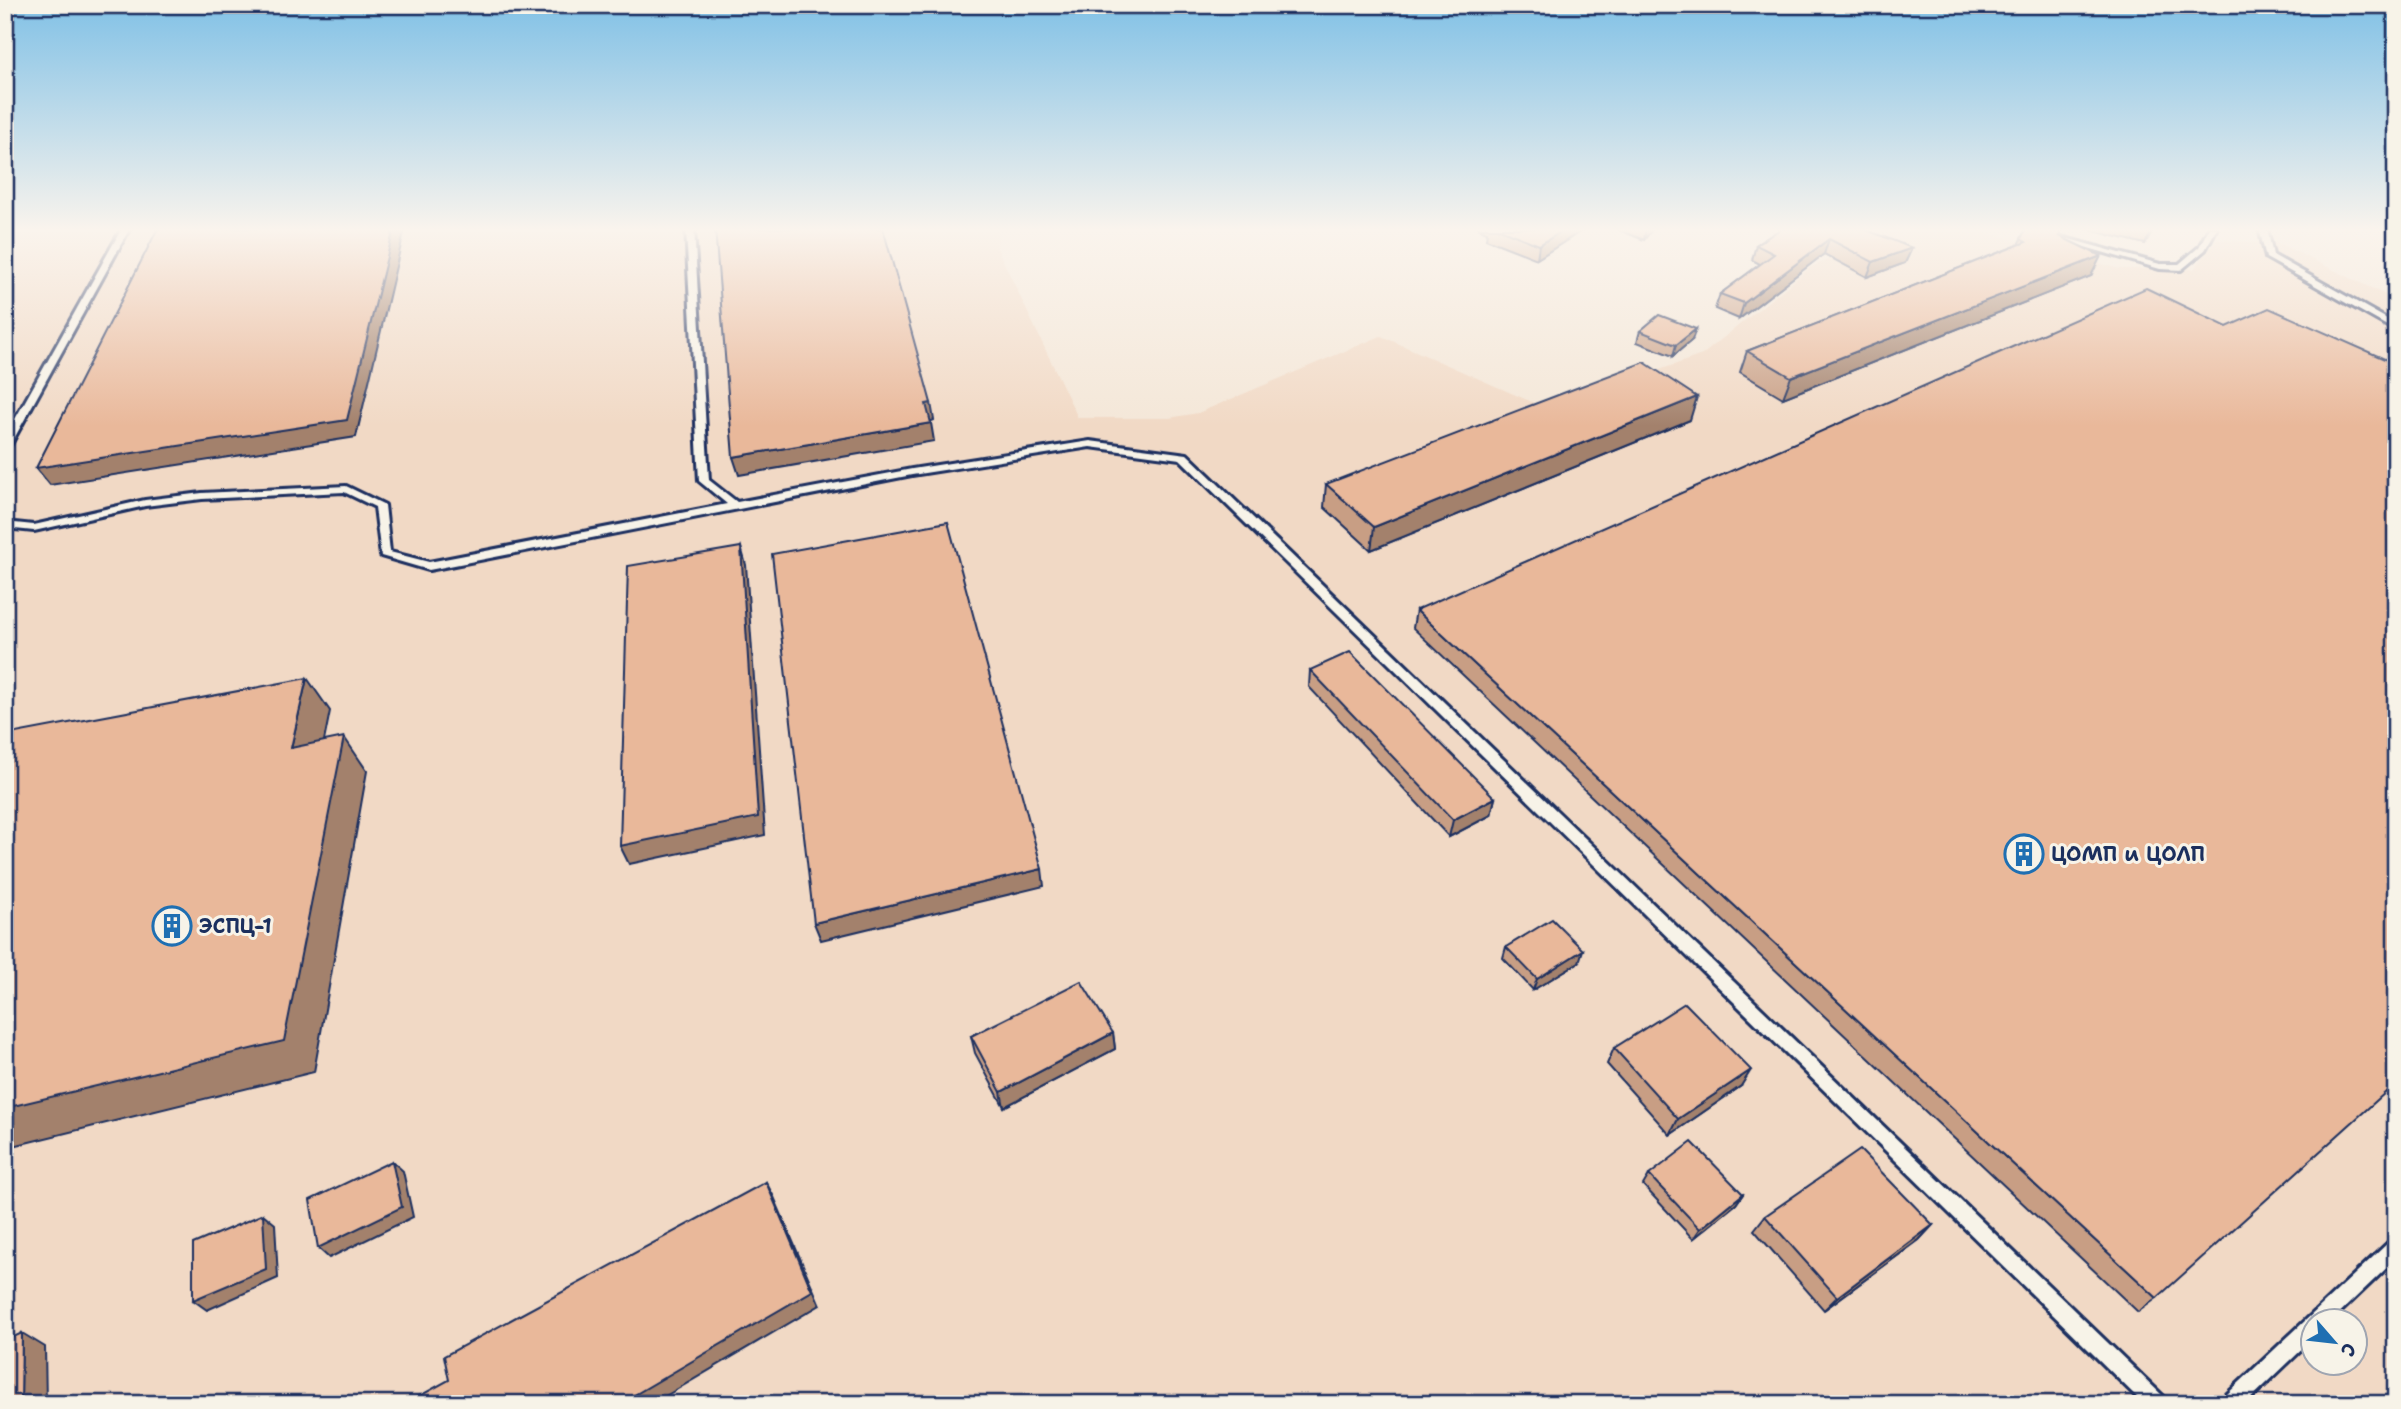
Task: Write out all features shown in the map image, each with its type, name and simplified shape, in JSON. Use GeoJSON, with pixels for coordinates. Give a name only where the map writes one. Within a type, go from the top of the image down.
{"type":"FeatureCollection","features":[{"type":"Feature","properties":{"kind":"lane"},"geometry":{"type":"LineString","coordinates":[[5,446],[90,294]]}},
{"type":"Feature","properties":{"kind":"lane"},"geometry":{"type":"LineString","coordinates":[[694,294],[704,481],[735,506]]}},
{"type":"Feature","properties":{"kind":"lane"},"geometry":{"type":"LineString","coordinates":[[2337,294],[2396,327]]}},
{"type":"Feature","properties":{"kind":"lane"},"geometry":{"type":"LineString","coordinates":[[5,525],[34,528],[145,503],[202,496],[346,489],[380,506],[385,554],[429,566],[912,472],[1090,444],[1183,456],[2157,1404]]}},
{"type":"Feature","properties":{"kind":"lane"},"geometry":{"type":"LineString","coordinates":[[2331,1308],[2396,1247]]}},
{"type":"Feature","properties":{"kind":"lane"},"geometry":{"type":"LineString","coordinates":[[2231,1404],[2300,1337]]}},
{"type":"Feature","properties":{"kind":"shaded area"},"geometry":{"type":"Polygon","coordinates":[[[5,294],[1019,294],[1078,418],[1169,418],[1198,413],[1381,336],[1548,409],[1702,355],[1778,294],[2383,294],[2396,300],[2396,1404],[5,1404],[5,294]]]}},
{"type":"Feature","properties":{"kind":"building"},"geometry":{"type":"Polygon","coordinates":[[[125,294],[378,294],[347,420],[36,468],[125,294]]]}},
{"type":"Feature","properties":{"kind":"building"},"geometry":{"type":"Polygon","coordinates":[[[720,294],[901,294],[931,403],[926,404],[931,423],[733,457],[720,294]]]}},
{"type":"Feature","properties":{"kind":"building"},"geometry":{"type":"Polygon","coordinates":[[[1720,294],[1756,294],[1744,303],[1720,294]]]}},
{"type":"Feature","properties":{"kind":"building"},"geometry":{"type":"Polygon","coordinates":[[[1894,294],[2004,294],[1791,377],[1747,351],[1894,294]]]}},
{"type":"Feature","properties":{"kind":"building","name":"ЦОМП и ЦОЛП"},"geometry":{"type":"Polygon","coordinates":[[[2133,294],[2158,294],[2227,327],[2269,308],[2396,364],[2396,1083],[2157,1298],[1416,610],[2133,294]]]}},
{"type":"Feature","properties":{"kind":"building"},"geometry":{"type":"Polygon","coordinates":[[[1659,315],[1696,329],[1676,345],[1640,331],[1659,315]]]}},
{"type":"Feature","properties":{"kind":"building"},"geometry":{"type":"Polygon","coordinates":[[[1644,362],[1697,397],[1374,527],[1326,484],[1644,362]]]}},
{"type":"Feature","properties":{"kind":"building"},"geometry":{"type":"Polygon","coordinates":[[[948,522],[1042,869],[814,923],[772,554],[948,522]]]}},
{"type":"Feature","properties":{"kind":"building"},"geometry":{"type":"Polygon","coordinates":[[[741,547],[758,817],[620,846],[628,566],[741,547]]]}},
{"type":"Feature","properties":{"kind":"building"},"geometry":{"type":"Polygon","coordinates":[[[1350,652],[1495,798],[1453,820],[1310,670],[1350,652]]]}},
{"type":"Feature","properties":{"kind":"building","name":"ЭСПЦ-1"},"geometry":{"type":"Polygon","coordinates":[[[307,678],[291,748],[344,737],[284,1041],[5,1108],[5,735],[307,678]]]}},
{"type":"Feature","properties":{"kind":"building"},"geometry":{"type":"Polygon","coordinates":[[[1552,919],[1583,950],[1537,979],[1506,947],[1552,919]]]}},
{"type":"Feature","properties":{"kind":"building"},"geometry":{"type":"Polygon","coordinates":[[[1081,981],[1113,1033],[1001,1092],[971,1036],[1081,981]]]}},
{"type":"Feature","properties":{"kind":"building"},"geometry":{"type":"Polygon","coordinates":[[[1685,1003],[1751,1070],[1678,1119],[1614,1048],[1685,1003]]]}},
{"type":"Feature","properties":{"kind":"building"},"geometry":{"type":"Polygon","coordinates":[[[1692,1142],[1743,1194],[1700,1229],[1649,1175],[1692,1142]]]}},
{"type":"Feature","properties":{"kind":"building"},"geometry":{"type":"Polygon","coordinates":[[[1860,1150],[1933,1225],[1837,1297],[1765,1216],[1860,1150]]]}},
{"type":"Feature","properties":{"kind":"building"},"geometry":{"type":"Polygon","coordinates":[[[392,1161],[402,1207],[318,1248],[310,1200],[392,1161]]]}},
{"type":"Feature","properties":{"kind":"building"},"geometry":{"type":"Polygon","coordinates":[[[766,1182],[812,1291],[619,1404],[405,1404],[449,1380],[444,1356],[766,1182]]]}},
{"type":"Feature","properties":{"kind":"building"},"geometry":{"type":"Polygon","coordinates":[[[263,1214],[266,1269],[193,1300],[193,1244],[263,1214]]]}},
{"type":"Feature","properties":{"kind":"building"},"geometry":{"type":"Polygon","coordinates":[[[22,1333],[21,1404],[5,1404],[5,1341],[22,1333]]]}},
{"type":"Feature","properties":{"kind":"place","name":"ЦОМП и ЦОЛП"},"geometry":{"type":"Point","coordinates":[2024,854]}},
{"type":"Feature","properties":{"kind":"place","name":"ЭСПЦ-1"},"geometry":{"type":"Point","coordinates":[172,926]}}]}
